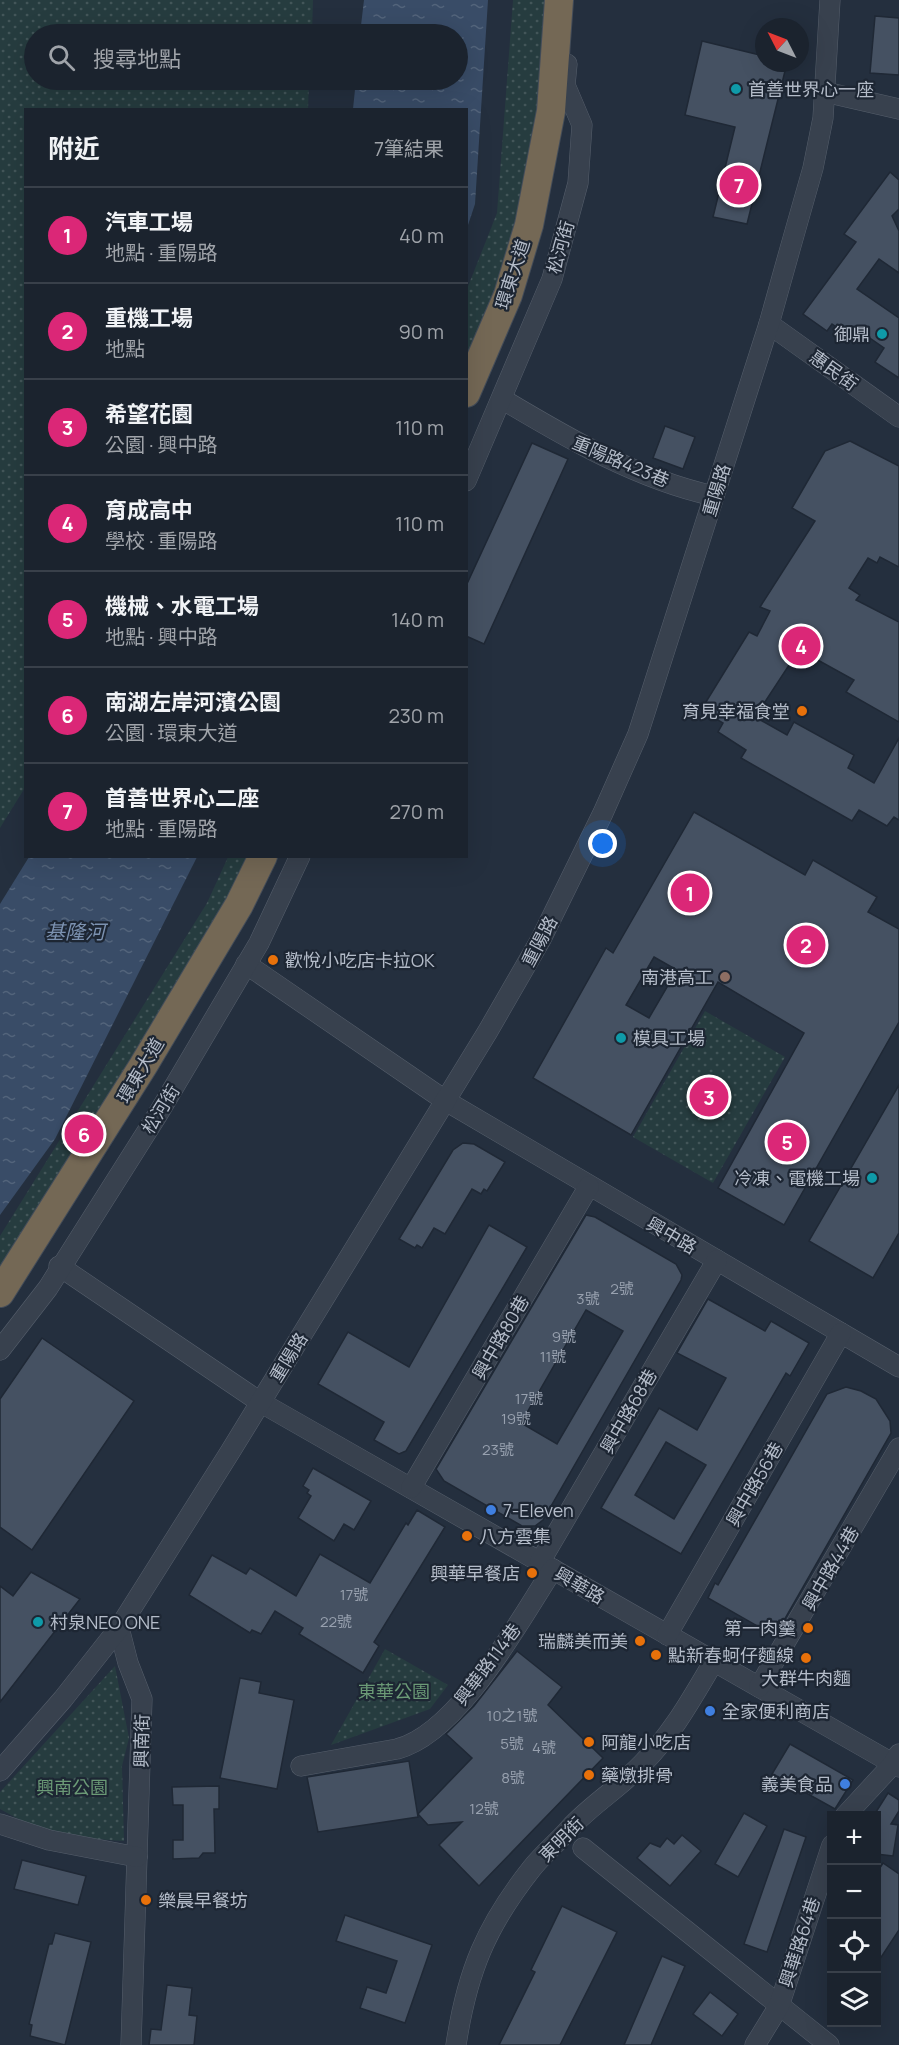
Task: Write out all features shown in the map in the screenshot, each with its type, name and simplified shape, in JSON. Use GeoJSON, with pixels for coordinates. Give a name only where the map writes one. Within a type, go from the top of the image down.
{"type":"FeatureCollection","features":[{"type":"Feature","properties":{"kind":"highway","name":"環東大道"},"geometry":{"type":"LineString","coordinates":[[468,381],[523,242],[548,130],[558,0]]}},
{"type":"Feature","properties":{"kind":"highway","name":"環東大道"},"geometry":{"type":"LineString","coordinates":[[468,388],[508,295],[529,225],[551,111],[558,0]]}},
{"type":"Feature","properties":{"kind":"highway","name":"環東大道"},"geometry":{"type":"LineString","coordinates":[[0,1293],[143,1066],[238,905],[261,858]]}},
{"type":"Feature","properties":{"kind":"street","name":"松河街"},"geometry":{"type":"LineString","coordinates":[[468,476],[552,279],[578,183],[582,125],[565,85],[572,0]]}},
{"type":"Feature","properties":{"kind":"street","name":"重陽路"},"geometry":{"type":"LineString","coordinates":[[0,1771],[63,1699],[119,1628],[446,1101],[541,939],[603,813],[638,734],[769,324],[813,168],[825,92],[830,0]]}},
{"type":"Feature","properties":{"kind":"street"},"geometry":{"type":"LineString","coordinates":[[825,92],[899,109]]}},
{"type":"Feature","properties":{"kind":"street","name":"惠民街"},"geometry":{"type":"LineString","coordinates":[[769,324],[899,417]]}},
{"type":"Feature","properties":{"kind":"street","name":"重陽路423巷"},"geometry":{"type":"LineString","coordinates":[[502,399],[581,447],[690,490],[714,496]]}},
{"type":"Feature","properties":{"kind":"street","name":"松河街"},"geometry":{"type":"LineString","coordinates":[[0,1350],[48,1288],[59,1266],[158,1114],[246,964],[299,858]]}},
{"type":"Feature","properties":{"kind":"street","name":"興中路"},"geometry":{"type":"LineString","coordinates":[[246,964],[446,1101],[899,1367]]}},
{"type":"Feature","properties":{"kind":"street","name":"興中路80巷"},"geometry":{"type":"LineString","coordinates":[[411,1488],[589,1186]]}},
{"type":"Feature","properties":{"kind":"street","name":"興中路68巷"},"geometry":{"type":"LineString","coordinates":[[547,1566],[717,1260]]}},
{"type":"Feature","properties":{"kind":"street","name":"興華路"},"geometry":{"type":"LineString","coordinates":[[59,1266],[260,1402],[714,1662],[897,1761]]}},
{"type":"Feature","properties":{"kind":"street","name":"興中路56巷"},"geometry":{"type":"LineString","coordinates":[[667,1635],[841,1333]]}},
{"type":"Feature","properties":{"kind":"street","name":"興中路44巷"},"geometry":{"type":"LineString","coordinates":[[759,1687],[899,1448]]}},
{"type":"Feature","properties":{"kind":"street","name":"興華路114巷"},"geometry":{"type":"LineString","coordinates":[[301,1766],[404,1747],[429,1734],[466,1697],[500,1652],[547,1566]]}},
{"type":"Feature","properties":{"kind":"street","name":"興南街"},"geometry":{"type":"LineString","coordinates":[[119,1628],[128,1663],[142,1699],[131,2045]]}},
{"type":"Feature","properties":{"kind":"street","name":"東明街"},"geometry":{"type":"LineString","coordinates":[[456,2045],[463,2005],[482,1945],[494,1921],[533,1867],[570,1828],[622,1784],[660,1745],[673,1729],[714,1662]]}},
{"type":"Feature","properties":{"kind":"street"},"geometry":{"type":"LineString","coordinates":[[849,1811],[897,1761]]}},
{"type":"Feature","properties":{"kind":"street"},"geometry":{"type":"LineString","coordinates":[[0,1824],[49,1840],[136,1857]]}},
{"type":"Feature","properties":{"kind":"street"},"geometry":{"type":"LineString","coordinates":[[583,1848],[829,2045]]}},
{"type":"Feature","properties":{"kind":"street","name":"興華路64巷"},"geometry":{"type":"LineString","coordinates":[[755,2045],[779,2006],[827,1857]]}},
{"type":"Feature","properties":{"kind":"green space"},"geometry":{"type":"Polygon","coordinates":[[[0,0],[313,0],[312,24],[24,24],[24,90],[309,90],[308,108],[24,108],[24,789],[0,828],[0,0]]]}},
{"type":"Feature","properties":{"kind":"green space"},"geometry":{"type":"Polygon","coordinates":[[[513,0],[555,0],[513,248],[468,372],[468,286],[497,213],[513,0]]]}},
{"type":"Feature","properties":{"kind":"green space"},"geometry":{"type":"Polygon","coordinates":[[[228,858],[258,858],[0,1288],[0,1236],[207,903],[228,858]]]}},
{"type":"Feature","properties":{"kind":"green space"},"geometry":{"type":"Polygon","coordinates":[[[705,1011],[785,1057],[713,1183],[633,1137],[705,1011]]]}},
{"type":"Feature","properties":{"kind":"green space","name":"東華公園"},"geometry":{"type":"Polygon","coordinates":[[[385,1649],[448,1685],[430,1709],[331,1745],[385,1649]]]}},
{"type":"Feature","properties":{"kind":"green space","name":"興南公園"},"geometry":{"type":"Polygon","coordinates":[[[115,1666],[129,1738],[122,1766],[124,1841],[60,1834],[31,1825],[0,1809],[0,1792],[115,1666]]]}},
{"type":"Feature","properties":{"kind":"water"},"geometry":{"type":"Polygon","coordinates":[[[364,0],[488,0],[475,204],[468,225],[468,108],[353,108],[355,90],[468,90],[468,24],[361,24],[364,0]]]}},
{"type":"Feature","properties":{"kind":"water","name":"基隆河"},"geometry":{"type":"Polygon","coordinates":[[[28,858],[196,858],[55,1139],[0,1215],[0,904],[28,858]]]}},
{"type":"Feature","properties":{"kind":"building"},"geometry":{"type":"Polygon","coordinates":[[[875,16],[899,18],[899,75],[870,73],[875,16]]]}},
{"type":"Feature","properties":{"kind":"building","name":"首善世界心一座"},"geometry":{"type":"Polygon","coordinates":[[[702,41],[755,54],[755,72],[785,72],[747,224],[713,217],[735,127],[685,115],[702,41]]]}},
{"type":"Feature","properties":{"kind":"building"},"geometry":{"type":"Polygon","coordinates":[[[890,172],[899,180],[899,209],[892,216],[899,231],[899,273],[879,259],[857,289],[899,318],[899,378],[875,362],[884,348],[858,330],[854,339],[832,324],[827,331],[803,314],[856,242],[844,234],[890,172]]]}},
{"type":"Feature","properties":{"kind":"building"},"geometry":{"type":"Polygon","coordinates":[[[665,426],[695,437],[683,469],[653,458],[665,426]]]}},
{"type":"Feature","properties":{"kind":"building"},"geometry":{"type":"Polygon","coordinates":[[[850,441],[899,466],[899,567],[880,557],[877,563],[868,558],[849,588],[860,595],[856,600],[899,622],[899,722],[846,692],[854,680],[807,654],[801,664],[793,659],[755,717],[787,735],[794,722],[854,755],[848,768],[874,783],[899,738],[899,820],[894,817],[887,826],[859,810],[852,821],[741,758],[746,750],[718,732],[723,723],[701,710],[749,632],[757,636],[770,611],[760,607],[815,521],[792,508],[825,451],[850,441]]]}},
{"type":"Feature","properties":{"kind":"building"},"geometry":{"type":"Polygon","coordinates":[[[532,443],[568,459],[484,644],[468,637],[468,582],[532,443]]]}},
{"type":"Feature","properties":{"kind":"building"},"geometry":{"type":"Polygon","coordinates":[[[694,812],[805,875],[813,860],[877,897],[868,912],[899,929],[899,1022],[784,1225],[718,1188],[804,1033],[718,982],[631,1135],[533,1078],[606,948],[613,953],[694,812]],[[654,957],[626,1005],[649,1018],[677,970],[654,957]]]}},
{"type":"Feature","properties":{"kind":"building","name":"冷凍、電機工場"},"geometry":{"type":"Polygon","coordinates":[[[899,1085],[899,1233],[873,1278],[809,1241],[899,1085]]]}},
{"type":"Feature","properties":{"kind":"building"},"geometry":{"type":"Polygon","coordinates":[[[463,1143],[474,1144],[505,1162],[487,1191],[484,1189],[481,1194],[472,1189],[445,1234],[434,1228],[422,1248],[417,1245],[415,1248],[399,1239],[453,1150],[463,1143]]]}},
{"type":"Feature","properties":{"kind":"building"},"geometry":{"type":"Polygon","coordinates":[[[586,1215],[595,1217],[676,1264],[682,1275],[681,1280],[543,1520],[535,1526],[522,1526],[444,1481],[436,1469],[586,1215]],[[586,1310],[521,1423],[557,1444],[623,1331],[586,1310]]]}},
{"type":"Feature","properties":{"kind":"building"},"geometry":{"type":"Polygon","coordinates":[[[489,1225],[527,1247],[406,1451],[399,1454],[374,1440],[384,1422],[318,1384],[348,1332],[409,1367],[489,1225]]]}},
{"type":"Feature","properties":{"kind":"building"},"geometry":{"type":"Polygon","coordinates":[[[708,1299],[765,1331],[771,1321],[809,1343],[790,1376],[786,1373],[681,1554],[601,1508],[659,1408],[697,1430],[726,1378],[677,1353],[708,1299]],[[666,1442],[635,1495],[674,1519],[706,1465],[666,1442]]]}},
{"type":"Feature","properties":{"kind":"building"},"geometry":{"type":"Polygon","coordinates":[[[42,1338],[134,1401],[32,1550],[0,1527],[0,1399],[42,1338]]]}},
{"type":"Feature","properties":{"kind":"building"},"geometry":{"type":"Polygon","coordinates":[[[846,1387],[861,1391],[876,1399],[890,1421],[891,1433],[775,1636],[708,1598],[715,1583],[718,1585],[827,1394],[846,1387]]]}},
{"type":"Feature","properties":{"kind":"building"},"geometry":{"type":"Polygon","coordinates":[[[313,1468],[371,1501],[354,1530],[344,1524],[334,1541],[298,1518],[311,1496],[307,1493],[309,1490],[303,1486],[313,1468]]]}},
{"type":"Feature","properties":{"kind":"building"},"geometry":{"type":"Polygon","coordinates":[[[417,1510],[445,1527],[374,1642],[379,1646],[363,1673],[299,1634],[303,1628],[275,1611],[261,1634],[252,1630],[250,1633],[189,1595],[212,1555],[246,1574],[250,1568],[296,1596],[320,1554],[370,1583],[406,1523],[408,1525],[417,1510]]]}},
{"type":"Feature","properties":{"kind":"building","name":"村泉NEO ONE"},"geometry":{"type":"Polygon","coordinates":[[[31,1572],[80,1599],[0,1702],[0,1586],[13,1596],[31,1572]]]}},
{"type":"Feature","properties":{"kind":"building"},"geometry":{"type":"Polygon","coordinates":[[[517,1651],[562,1687],[548,1705],[603,1758],[479,1886],[439,1845],[462,1822],[428,1825],[418,1814],[472,1758],[446,1734],[474,1706],[517,1651]]]}},
{"type":"Feature","properties":{"kind":"building"},"geometry":{"type":"Polygon","coordinates":[[[240,1678],[261,1682],[259,1693],[294,1700],[277,1789],[220,1778],[240,1678]]]}},
{"type":"Feature","properties":{"kind":"building"},"geometry":{"type":"Polygon","coordinates":[[[790,1744],[853,1780],[835,1809],[772,1774],[790,1744]]]}},
{"type":"Feature","properties":{"kind":"building"},"geometry":{"type":"Polygon","coordinates":[[[409,1761],[418,1817],[318,1832],[307,1777],[409,1761]]]}},
{"type":"Feature","properties":{"kind":"building"},"geometry":{"type":"Polygon","coordinates":[[[219,1786],[219,1809],[214,1809],[215,1853],[203,1853],[199,1858],[173,1859],[173,1840],[183,1840],[183,1805],[173,1805],[172,1787],[219,1786]]]}},
{"type":"Feature","properties":{"kind":"building"},"geometry":{"type":"Polygon","coordinates":[[[888,1793],[899,1800],[899,1811],[891,1824],[898,1825],[893,1856],[881,1855],[881,1811],[877,1811],[888,1793]]]}},
{"type":"Feature","properties":{"kind":"building"},"geometry":{"type":"Polygon","coordinates":[[[744,1813],[767,1826],[738,1877],[715,1864],[744,1813]]]}},
{"type":"Feature","properties":{"kind":"building"},"geometry":{"type":"Polygon","coordinates":[[[784,1829],[806,1837],[767,1952],[744,1944],[784,1829]]]}},
{"type":"Feature","properties":{"kind":"building"},"geometry":{"type":"Polygon","coordinates":[[[682,1835],[701,1851],[670,1886],[637,1858],[650,1843],[660,1847],[667,1838],[674,1844],[682,1835]]]}},
{"type":"Feature","properties":{"kind":"building"},"geometry":{"type":"Polygon","coordinates":[[[22,1860],[86,1876],[78,1905],[14,1889],[22,1860]]]}},
{"type":"Feature","properties":{"kind":"building"},"geometry":{"type":"Polygon","coordinates":[[[883,1863],[899,1874],[899,1930],[881,1957],[881,1919],[881,1866],[883,1863]]]}},
{"type":"Feature","properties":{"kind":"building"},"geometry":{"type":"Polygon","coordinates":[[[562,1906],[617,1932],[560,2045],[499,2045],[535,1972],[531,1970],[562,1906]]]}},
{"type":"Feature","properties":{"kind":"building"},"geometry":{"type":"Polygon","coordinates":[[[345,1915],[432,1945],[405,2023],[360,2008],[367,1987],[386,1993],[397,1961],[336,1941],[345,1915]]]}},
{"type":"Feature","properties":{"kind":"building"},"geometry":{"type":"Polygon","coordinates":[[[55,1933],[91,1942],[65,2045],[30,2036],[32,2025],[29,2024],[49,1944],[52,1944],[55,1933]]]}},
{"type":"Feature","properties":{"kind":"building"},"geometry":{"type":"Polygon","coordinates":[[[662,1956],[685,1966],[651,2045],[624,2045],[662,1956]]]}},
{"type":"Feature","properties":{"kind":"building"},"geometry":{"type":"Polygon","coordinates":[[[167,1985],[192,1988],[189,2015],[197,2016],[194,2045],[149,2045],[151,2029],[161,2030],[167,1985]]]}},
{"type":"Feature","properties":{"kind":"building"},"geometry":{"type":"Polygon","coordinates":[[[710,1992],[738,2014],[722,2036],[693,2014],[710,1992]]]}},
{"type":"Feature","properties":{"kind":"place","name":"首善世界心一座"},"geometry":{"type":"Point","coordinates":[736,89]}},
{"type":"Feature","properties":{"kind":"place","name":"首善世界心二座"},"geometry":{"type":"Point","coordinates":[739,185]}},
{"type":"Feature","properties":{"kind":"place","name":"御鼎"},"geometry":{"type":"Point","coordinates":[882,334]}},
{"type":"Feature","properties":{"kind":"place","name":"育成高中"},"geometry":{"type":"Point","coordinates":[801,646]}},
{"type":"Feature","properties":{"kind":"place","name":"育見幸福食堂"},"geometry":{"type":"Point","coordinates":[802,711]}},
{"type":"Feature","properties":{"kind":"place","name":"汽車工場"},"geometry":{"type":"Point","coordinates":[690,893]}},
{"type":"Feature","properties":{"kind":"place","name":"重機工場"},"geometry":{"type":"Point","coordinates":[806,945]}},
{"type":"Feature","properties":{"kind":"place","name":"歡悅小吃店卡拉OK"},"geometry":{"type":"Point","coordinates":[273,960]}},
{"type":"Feature","properties":{"kind":"place","name":"南港高工"},"geometry":{"type":"Point","coordinates":[725,977]}},
{"type":"Feature","properties":{"kind":"place","name":"模具工場"},"geometry":{"type":"Point","coordinates":[621,1038]}},
{"type":"Feature","properties":{"kind":"place","name":"希望花園"},"geometry":{"type":"Point","coordinates":[709,1097]}},
{"type":"Feature","properties":{"kind":"place","name":"南湖左岸河濱公園"},"geometry":{"type":"Point","coordinates":[84,1134]}},
{"type":"Feature","properties":{"kind":"place","name":"機械、水電工場"},"geometry":{"type":"Point","coordinates":[787,1142]}},
{"type":"Feature","properties":{"kind":"place","name":"冷凍、電機工場"},"geometry":{"type":"Point","coordinates":[872,1178]}},
{"type":"Feature","properties":{"kind":"place","name":"7-Eleven"},"geometry":{"type":"Point","coordinates":[491,1510]}},
{"type":"Feature","properties":{"kind":"place","name":"八方雲集"},"geometry":{"type":"Point","coordinates":[467,1536]}},
{"type":"Feature","properties":{"kind":"place","name":"興華早餐店"},"geometry":{"type":"Point","coordinates":[532,1573]}},
{"type":"Feature","properties":{"kind":"place","name":"村泉NEO ONE"},"geometry":{"type":"Point","coordinates":[38,1622]}},
{"type":"Feature","properties":{"kind":"place","name":"第一肉羹"},"geometry":{"type":"Point","coordinates":[808,1628]}},
{"type":"Feature","properties":{"kind":"place","name":"瑞麟美而美"},"geometry":{"type":"Point","coordinates":[640,1641]}},
{"type":"Feature","properties":{"kind":"place","name":"點新春蚵仔麵線"},"geometry":{"type":"Point","coordinates":[656,1655]}},
{"type":"Feature","properties":{"kind":"place","name":"大群牛肉麵"},"geometry":{"type":"Point","coordinates":[806,1658]}},
{"type":"Feature","properties":{"kind":"place","name":"全家便利商店"},"geometry":{"type":"Point","coordinates":[710,1711]}},
{"type":"Feature","properties":{"kind":"place","name":"阿龍小吃店"},"geometry":{"type":"Point","coordinates":[589,1742]}},
{"type":"Feature","properties":{"kind":"place","name":"藥燉排骨"},"geometry":{"type":"Point","coordinates":[589,1775]}},
{"type":"Feature","properties":{"kind":"place","name":"義美食品"},"geometry":{"type":"Point","coordinates":[845,1784]}},
{"type":"Feature","properties":{"kind":"place","name":"樂晨早餐坊"},"geometry":{"type":"Point","coordinates":[146,1900]}}]}
